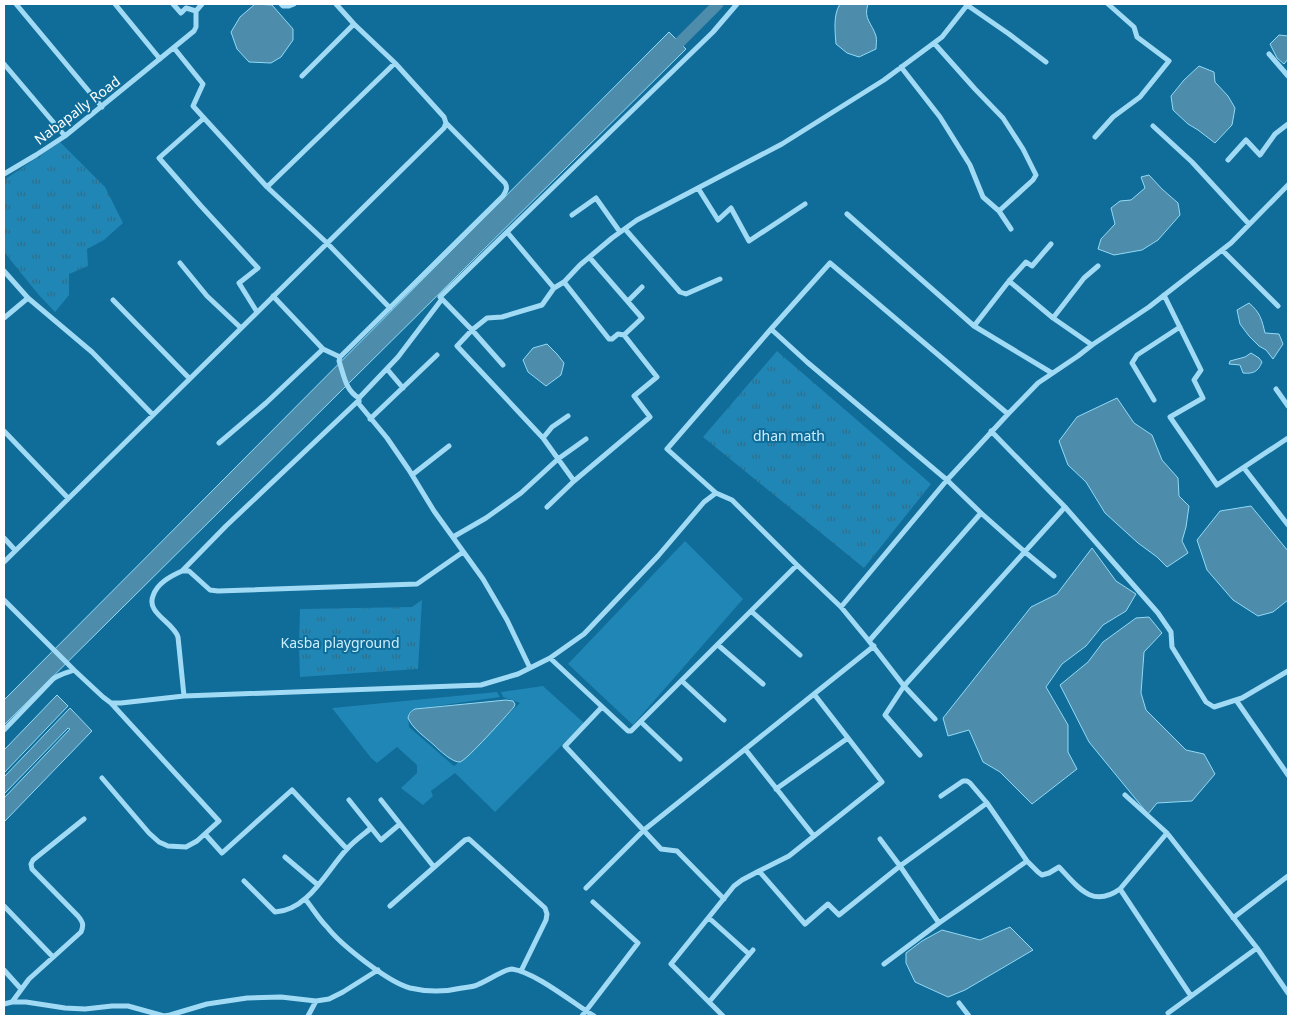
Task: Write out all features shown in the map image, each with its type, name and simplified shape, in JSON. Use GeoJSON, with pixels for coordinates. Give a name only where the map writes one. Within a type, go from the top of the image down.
{"type":"FeatureCollection","features":[{"type":"Feature","properties":{"kind":"street"},"geometry":{"type":"LineString","coordinates":[[16,4],[102,107]]}},
{"type":"Feature","properties":{"kind":"street"},"geometry":{"type":"LineString","coordinates":[[115,4],[160,59]]}},
{"type":"Feature","properties":{"kind":"street"},"geometry":{"type":"LineString","coordinates":[[173,4],[181,13],[186,8],[196,11]]}},
{"type":"Feature","properties":{"kind":"street","name":"Nabapally Road"},"geometry":{"type":"LineString","coordinates":[[4,174],[65,136],[194,31],[196,27],[196,11],[202,4]]}},
{"type":"Feature","properties":{"kind":"street"},"geometry":{"type":"LineString","coordinates":[[281,4],[289,6],[294,4]]}},
{"type":"Feature","properties":{"kind":"street"},"geometry":{"type":"LineString","coordinates":[[336,4],[395,63],[444,117],[446,123],[507,186],[503,196],[340,359]]}},
{"type":"Feature","properties":{"kind":"street"},"geometry":{"type":"LineString","coordinates":[[184,696],[178,637],[176,632],[151,605],[154,592],[162,583],[182,571],[233,519],[358,400],[398,357],[442,299],[440,297],[713,32],[737,4]]}},
{"type":"Feature","properties":{"kind":"street"},"geometry":{"type":"LineString","coordinates":[[574,481],[543,438],[457,346],[472,330],[487,318],[502,317],[542,305],[554,288],[564,282],[580,265],[620,232],[637,220],[782,144],[884,80],[942,37],[968,4],[1046,62]]}},
{"type":"Feature","properties":{"kind":"street"},"geometry":{"type":"LineString","coordinates":[[1095,137],[1113,117],[1140,97],[1168,61],[1137,38],[1134,27],[1108,4]]}},
{"type":"Feature","properties":{"kind":"street"},"geometry":{"type":"LineString","coordinates":[[302,76],[354,24]]}},
{"type":"Feature","properties":{"kind":"street"},"geometry":{"type":"LineString","coordinates":[[934,43],[1003,118],[1023,149],[1036,175],[999,211]]}},
{"type":"Feature","properties":{"kind":"street"},"geometry":{"type":"LineString","coordinates":[[174,48],[204,84],[193,106],[267,187],[327,243],[390,308]]}},
{"type":"Feature","properties":{"kind":"street"},"geometry":{"type":"LineString","coordinates":[[1268,54],[1288,76]]}},
{"type":"Feature","properties":{"kind":"street"},"geometry":{"type":"LineString","coordinates":[[267,187],[395,63]]}},
{"type":"Feature","properties":{"kind":"street"},"geometry":{"type":"LineString","coordinates":[[4,64],[65,136]]}},
{"type":"Feature","properties":{"kind":"street"},"geometry":{"type":"LineString","coordinates":[[901,68],[940,117],[970,165],[984,196],[999,211],[1011,229]]}},
{"type":"Feature","properties":{"kind":"street"},"geometry":{"type":"LineString","coordinates":[[204,118],[159,158],[258,268],[239,284],[257,312]]}},
{"type":"Feature","properties":{"kind":"street"},"geometry":{"type":"LineString","coordinates":[[4,562],[444,128],[446,123]]}},
{"type":"Feature","properties":{"kind":"street"},"geometry":{"type":"LineString","coordinates":[[1228,160],[1246,140],[1260,155],[1274,134],[1288,124]]}},
{"type":"Feature","properties":{"kind":"street"},"geometry":{"type":"LineString","coordinates":[[1152,126],[1192,162],[1249,224]]}},
{"type":"Feature","properties":{"kind":"street"},"geometry":{"type":"LineString","coordinates":[[841,607],[947,480],[1038,383],[1149,307],[1231,243],[1288,185]]}},
{"type":"Feature","properties":{"kind":"street"},"geometry":{"type":"LineString","coordinates":[[698,188],[718,220],[731,208],[749,241],[804,204]]}},
{"type":"Feature","properties":{"kind":"street"},"geometry":{"type":"LineString","coordinates":[[572,216],[596,198],[620,232]]}},
{"type":"Feature","properties":{"kind":"street"},"geometry":{"type":"LineString","coordinates":[[847,214],[974,326],[1052,373]]}},
{"type":"Feature","properties":{"kind":"street"},"geometry":{"type":"LineString","coordinates":[[625,229],[680,292],[686,294],[720,279]]}},
{"type":"Feature","properties":{"kind":"street"},"geometry":{"type":"LineString","coordinates":[[507,232],[554,288]]}},
{"type":"Feature","properties":{"kind":"street"},"geometry":{"type":"LineString","coordinates":[[974,326],[1026,262],[1032,266],[1051,244]]}},
{"type":"Feature","properties":{"kind":"street"},"geometry":{"type":"LineString","coordinates":[[1222,250],[1278,306]]}},
{"type":"Feature","properties":{"kind":"street"},"geometry":{"type":"LineString","coordinates":[[590,258],[642,318],[624,335]]}},
{"type":"Feature","properties":{"kind":"street"},"geometry":{"type":"LineString","coordinates":[[935,719],[904,686],[841,607],[732,500],[716,493],[667,448],[830,263],[1008,414]]}},
{"type":"Feature","properties":{"kind":"street"},"geometry":{"type":"LineString","coordinates":[[180,264],[207,296],[241,328]]}},
{"type":"Feature","properties":{"kind":"street"},"geometry":{"type":"LineString","coordinates":[[1053,318],[1084,278],[1098,266]]}},
{"type":"Feature","properties":{"kind":"street"},"geometry":{"type":"LineString","coordinates":[[4,271],[28,298],[92,352],[153,415]]}},
{"type":"Feature","properties":{"kind":"street"},"geometry":{"type":"LineString","coordinates":[[1009,281],[1053,318],[1092,345]]}},
{"type":"Feature","properties":{"kind":"street"},"geometry":{"type":"LineString","coordinates":[[547,507],[574,481],[650,416],[634,396],[656,377],[624,335],[618,334],[609,339],[564,282]]}},
{"type":"Feature","properties":{"kind":"street"},"geometry":{"type":"LineString","coordinates":[[628,300],[642,287]]}},
{"type":"Feature","properties":{"kind":"street"},"geometry":{"type":"LineString","coordinates":[[273,296],[323,349],[340,359],[348,389],[387,438],[434,511],[482,579],[507,620],[530,668]]}},
{"type":"Feature","properties":{"kind":"street"},"geometry":{"type":"LineString","coordinates":[[1164,296],[1201,370],[1194,380],[1203,398],[1170,417],[1217,485],[1288,438]]}},
{"type":"Feature","properties":{"kind":"street"},"geometry":{"type":"LineString","coordinates":[[4,318],[28,298]]}},
{"type":"Feature","properties":{"kind":"street"},"geometry":{"type":"LineString","coordinates":[[442,299],[503,365]]}},
{"type":"Feature","properties":{"kind":"street"},"geometry":{"type":"LineString","coordinates":[[114,300],[189,378]]}},
{"type":"Feature","properties":{"kind":"street"},"geometry":{"type":"LineString","coordinates":[[1154,400],[1132,363],[1137,355],[1180,327]]}},
{"type":"Feature","properties":{"kind":"street"},"geometry":{"type":"LineString","coordinates":[[771,329],[807,362],[947,480],[981,513],[1054,576]]}},
{"type":"Feature","properties":{"kind":"street"},"geometry":{"type":"LineString","coordinates":[[219,443],[266,403],[323,349]]}},
{"type":"Feature","properties":{"kind":"street"},"geometry":{"type":"LineString","coordinates":[[370,419],[438,355]]}},
{"type":"Feature","properties":{"kind":"street"},"geometry":{"type":"LineString","coordinates":[[387,369],[403,388]]}},
{"type":"Feature","properties":{"kind":"street"},"geometry":{"type":"LineString","coordinates":[[1276,389],[1288,406]]}},
{"type":"Feature","properties":{"kind":"street"},"geometry":{"type":"LineString","coordinates":[[543,438],[552,427],[568,416]]}},
{"type":"Feature","properties":{"kind":"street"},"geometry":{"type":"LineString","coordinates":[[4,431],[68,498]]}},
{"type":"Feature","properties":{"kind":"street"},"geometry":{"type":"LineString","coordinates":[[991,432],[1065,507],[1158,613],[1171,632],[1172,647],[1206,702],[1214,707],[1236,700],[1288,671]]}},
{"type":"Feature","properties":{"kind":"street"},"geometry":{"type":"LineString","coordinates":[[453,537],[486,518],[520,493],[558,459],[586,439]]}},
{"type":"Feature","properties":{"kind":"street"},"geometry":{"type":"LineString","coordinates":[[412,475],[449,446]]}},
{"type":"Feature","properties":{"kind":"street"},"geometry":{"type":"LineString","coordinates":[[1244,468],[1288,525]]}},
{"type":"Feature","properties":{"kind":"street"},"geometry":{"type":"LineString","coordinates":[[111,703],[184,696],[481,685],[518,674],[550,658],[584,634],[658,556],[704,502],[716,493]]}},
{"type":"Feature","properties":{"kind":"street"},"geometry":{"type":"LineString","coordinates":[[920,755],[885,715],[904,686],[1065,507]]}},
{"type":"Feature","properties":{"kind":"street"},"geometry":{"type":"LineString","coordinates":[[869,641],[981,513]]}},
{"type":"Feature","properties":{"kind":"street"},"geometry":{"type":"LineString","coordinates":[[4,538],[16,550]]}},
{"type":"Feature","properties":{"kind":"street"},"geometry":{"type":"LineString","coordinates":[[182,571],[189,571],[210,590],[218,591],[417,584],[463,552]]}},
{"type":"Feature","properties":{"kind":"street"},"geometry":{"type":"LineString","coordinates":[[550,658],[628,731],[631,731],[797,565]]}},
{"type":"Feature","properties":{"kind":"street"},"geometry":{"type":"LineString","coordinates":[[4,601],[74,670],[111,703],[218,822],[206,834],[186,847],[168,846],[159,842],[149,833],[102,778]]}},
{"type":"Feature","properties":{"kind":"street"},"geometry":{"type":"LineString","coordinates":[[751,612],[800,655]]}},
{"type":"Feature","properties":{"kind":"street"},"geometry":{"type":"LineString","coordinates":[[718,645],[763,684]]}},
{"type":"Feature","properties":{"kind":"street"},"geometry":{"type":"LineString","coordinates":[[586,888],[644,830],[874,646]]}},
{"type":"Feature","properties":{"kind":"street"},"geometry":{"type":"LineString","coordinates":[[4,730],[53,679],[60,674],[74,670]]}},
{"type":"Feature","properties":{"kind":"street"},"geometry":{"type":"LineString","coordinates":[[682,681],[724,720]]}},
{"type":"Feature","properties":{"kind":"street"},"geometry":{"type":"LineString","coordinates":[[723,1016],[671,964],[734,886],[789,856],[882,782],[814,694]]}},
{"type":"Feature","properties":{"kind":"street"},"geometry":{"type":"LineString","coordinates":[[1236,700],[1288,775]]}},
{"type":"Feature","properties":{"kind":"street"},"geometry":{"type":"LineString","coordinates":[[602,707],[565,746],[661,849],[678,851],[724,899]]}},
{"type":"Feature","properties":{"kind":"street"},"geometry":{"type":"LineString","coordinates":[[641,722],[680,759]]}},
{"type":"Feature","properties":{"kind":"street"},"geometry":{"type":"LineString","coordinates":[[776,789],[848,738]]}},
{"type":"Feature","properties":{"kind":"street"},"geometry":{"type":"LineString","coordinates":[[745,749],[814,836]]}},
{"type":"Feature","properties":{"kind":"street"},"geometry":{"type":"LineString","coordinates":[[941,796],[964,781],[970,783],[987,803],[1027,861],[1038,872],[1042,875],[1049,874],[1060,867],[1075,884],[1092,897],[1103,897],[1120,889],[1167,833]]}},
{"type":"Feature","properties":{"kind":"street"},"geometry":{"type":"LineString","coordinates":[[206,834],[222,853],[292,790],[347,849]]}},
{"type":"Feature","properties":{"kind":"street"},"geometry":{"type":"LineString","coordinates":[[1125,794],[1167,833],[1257,948],[1288,993]]}},
{"type":"Feature","properties":{"kind":"street"},"geometry":{"type":"LineString","coordinates":[[349,800],[381,840],[400,824]]}},
{"type":"Feature","properties":{"kind":"street"},"geometry":{"type":"LineString","coordinates":[[381,800],[434,867]]}},
{"type":"Feature","properties":{"kind":"street"},"geometry":{"type":"LineString","coordinates":[[759,871],[805,924],[828,904],[839,914],[900,866],[987,803]]}},
{"type":"Feature","properties":{"kind":"street"},"geometry":{"type":"LineString","coordinates":[[12,1002],[29,979],[81,932],[83,921],[32,870],[31,864],[33,860],[84,819]]}},
{"type":"Feature","properties":{"kind":"street"},"geometry":{"type":"LineString","coordinates":[[244,880],[275,912],[282,912],[306,900],[347,849],[371,828]]}},
{"type":"Feature","properties":{"kind":"street"},"geometry":{"type":"LineString","coordinates":[[390,906],[464,840],[469,839],[545,908],[546,920],[521,971]]}},
{"type":"Feature","properties":{"kind":"street"},"geometry":{"type":"LineString","coordinates":[[880,839],[938,923]]}},
{"type":"Feature","properties":{"kind":"street"},"geometry":{"type":"LineString","coordinates":[[285,857],[318,885]]}},
{"type":"Feature","properties":{"kind":"street"},"geometry":{"type":"LineString","coordinates":[[884,964],[938,923],[1027,861]]}},
{"type":"Feature","properties":{"kind":"street"},"geometry":{"type":"LineString","coordinates":[[1233,918],[1288,876]]}},
{"type":"Feature","properties":{"kind":"street"},"geometry":{"type":"LineString","coordinates":[[1120,889],[1191,996]]}},
{"type":"Feature","properties":{"kind":"street"},"geometry":{"type":"LineString","coordinates":[[306,900],[336,937],[378,970],[396,982],[408,987],[424,991],[452,990],[476,986],[508,969],[521,971],[544,983],[594,1016]]}},
{"type":"Feature","properties":{"kind":"street"},"geometry":{"type":"LineString","coordinates":[[582,1016],[638,943],[593,902]]}},
{"type":"Feature","properties":{"kind":"street"},"geometry":{"type":"LineString","coordinates":[[4,906],[53,957]]}},
{"type":"Feature","properties":{"kind":"street"},"geometry":{"type":"LineString","coordinates":[[709,918],[751,952],[709,1002]]}},
{"type":"Feature","properties":{"kind":"street"},"geometry":{"type":"LineString","coordinates":[[1168,1013],[1257,948]]}},
{"type":"Feature","properties":{"kind":"street"},"geometry":{"type":"LineString","coordinates":[[4,970],[21,989]]}},
{"type":"Feature","properties":{"kind":"street"},"geometry":{"type":"LineString","coordinates":[[4,1004],[26,1002],[84,1010],[128,1006],[164,1016],[223,1000],[281,996],[316,1001],[330,999],[378,970]]}},
{"type":"Feature","properties":{"kind":"street"},"geometry":{"type":"LineString","coordinates":[[308,1016],[316,1001]]}},
{"type":"Feature","properties":{"kind":"street"},"geometry":{"type":"LineString","coordinates":[[959,1003],[969,1016]]}},
{"type":"Feature","properties":{"kind":"green space"},"geometry":{"type":"Polygon","coordinates":[[[60,142],[105,187],[123,223],[104,240],[87,249],[88,266],[69,274],[69,295],[55,312],[4,252],[4,180],[60,142]]]}},
{"type":"Feature","properties":{"kind":"green space","name":"dhan math"},"geometry":{"type":"Polygon","coordinates":[[[777,351],[931,484],[864,568],[703,437],[777,351]]]}},
{"type":"Feature","properties":{"kind":"green space"},"geometry":{"type":"Polygon","coordinates":[[[685,541],[743,599],[633,725],[568,664],[685,541]]]}},
{"type":"Feature","properties":{"kind":"green space","name":"Kasba playground"},"geometry":{"type":"Polygon","coordinates":[[[422,600],[418,669],[300,677],[300,609],[412,607],[422,600]]]}},
{"type":"Feature","properties":{"kind":"green space"},"geometry":{"type":"Polygon","coordinates":[[[543,686],[584,723],[495,812],[455,773],[431,791],[433,796],[423,805],[401,788],[417,773],[417,765],[397,747],[377,763],[332,708],[497,692],[500,697],[415,709],[408,714],[409,727],[454,766],[520,703],[503,697],[501,692],[543,686]]]}},
{"type":"Feature","properties":{"kind":"shaded area"},"geometry":{"type":"Polygon","coordinates":[[[255,4],[272,5],[293,29],[293,40],[281,57],[271,63],[249,62],[237,49],[231,32],[240,17],[255,4]]]}},
{"type":"Feature","properties":{"kind":"shaded area"},"geometry":{"type":"Polygon","coordinates":[[[840,4],[868,4],[867,13],[876,36],[876,49],[859,57],[847,53],[836,44],[835,18],[840,4]]]}},
{"type":"Feature","properties":{"kind":"shaded area"},"geometry":{"type":"Polygon","coordinates":[[[669,32],[686,49],[4,725],[4,700],[669,32]]]}},
{"type":"Feature","properties":{"kind":"shaded area"},"geometry":{"type":"Polygon","coordinates":[[[1279,35],[1288,36],[1288,59],[1284,64],[1277,58],[1270,44],[1279,35]]]}},
{"type":"Feature","properties":{"kind":"shaded area"},"geometry":{"type":"Polygon","coordinates":[[[1199,66],[1214,72],[1215,82],[1228,96],[1235,108],[1232,125],[1215,143],[1188,124],[1173,110],[1171,96],[1199,66]]]}},
{"type":"Feature","properties":{"kind":"shaded area"},"geometry":{"type":"Polygon","coordinates":[[[1149,175],[1178,203],[1180,215],[1158,240],[1142,250],[1114,255],[1098,249],[1101,239],[1115,224],[1111,208],[1120,201],[1131,200],[1145,188],[1141,177],[1149,175]]]}},
{"type":"Feature","properties":{"kind":"shaded area"},"geometry":{"type":"Polygon","coordinates":[[[1249,303],[1260,316],[1265,333],[1279,334],[1283,344],[1273,359],[1266,350],[1249,336],[1240,324],[1237,310],[1249,303]]]}},
{"type":"Feature","properties":{"kind":"shaded area"},"geometry":{"type":"Polygon","coordinates":[[[547,344],[564,363],[561,375],[546,386],[528,372],[523,360],[533,348],[547,344]]]}},
{"type":"Feature","properties":{"kind":"shaded area"},"geometry":{"type":"Polygon","coordinates":[[[1251,353],[1262,362],[1255,372],[1243,373],[1240,365],[1229,364],[1230,361],[1245,357],[1251,353]]]}},
{"type":"Feature","properties":{"kind":"shaded area"},"geometry":{"type":"Polygon","coordinates":[[[1117,398],[1134,423],[1152,435],[1162,460],[1178,478],[1179,496],[1189,506],[1182,541],[1188,553],[1167,567],[1105,513],[1086,482],[1068,465],[1059,441],[1077,417],[1117,398]]]}},
{"type":"Feature","properties":{"kind":"shaded area"},"geometry":{"type":"Polygon","coordinates":[[[1251,506],[1288,551],[1288,600],[1273,612],[1258,616],[1233,600],[1207,570],[1197,540],[1220,511],[1251,506]]]}},
{"type":"Feature","properties":{"kind":"shaded area"},"geometry":{"type":"Polygon","coordinates":[[[1092,548],[1116,581],[1136,594],[1126,611],[1103,625],[1086,646],[1062,664],[1046,687],[1068,725],[1068,752],[1077,769],[1032,804],[1000,772],[983,762],[969,730],[948,736],[943,718],[1031,607],[1057,594],[1092,548]]]}},
{"type":"Feature","properties":{"kind":"shaded area"},"geometry":{"type":"Polygon","coordinates":[[[1149,617],[1162,633],[1144,652],[1141,693],[1146,710],[1186,750],[1204,754],[1215,774],[1192,801],[1157,803],[1148,814],[1089,742],[1060,685],[1088,662],[1103,642],[1136,618],[1149,617]]]}},
{"type":"Feature","properties":{"kind":"shaded area"},"geometry":{"type":"Polygon","coordinates":[[[57,695],[68,706],[4,773],[4,750],[57,695]]]}},
{"type":"Feature","properties":{"kind":"shaded area"},"geometry":{"type":"Polygon","coordinates":[[[506,700],[513,701],[514,707],[478,746],[460,762],[443,753],[416,729],[408,718],[410,712],[415,709],[506,700]]]}},
{"type":"Feature","properties":{"kind":"shaded area"},"geometry":{"type":"Polygon","coordinates":[[[70,708],[92,731],[4,822],[4,798],[70,729],[68,728],[4,794],[4,777],[70,708]]]}},
{"type":"Feature","properties":{"kind":"shaded area"},"geometry":{"type":"Polygon","coordinates":[[[1010,927],[1033,950],[965,990],[948,997],[915,982],[906,963],[906,953],[942,930],[980,940],[1010,927]]]}},
{"type":"Feature","properties":{"kind":"waterway"},"geometry":{"type":"LineString","coordinates":[[670,52],[718,4]]}}]}
